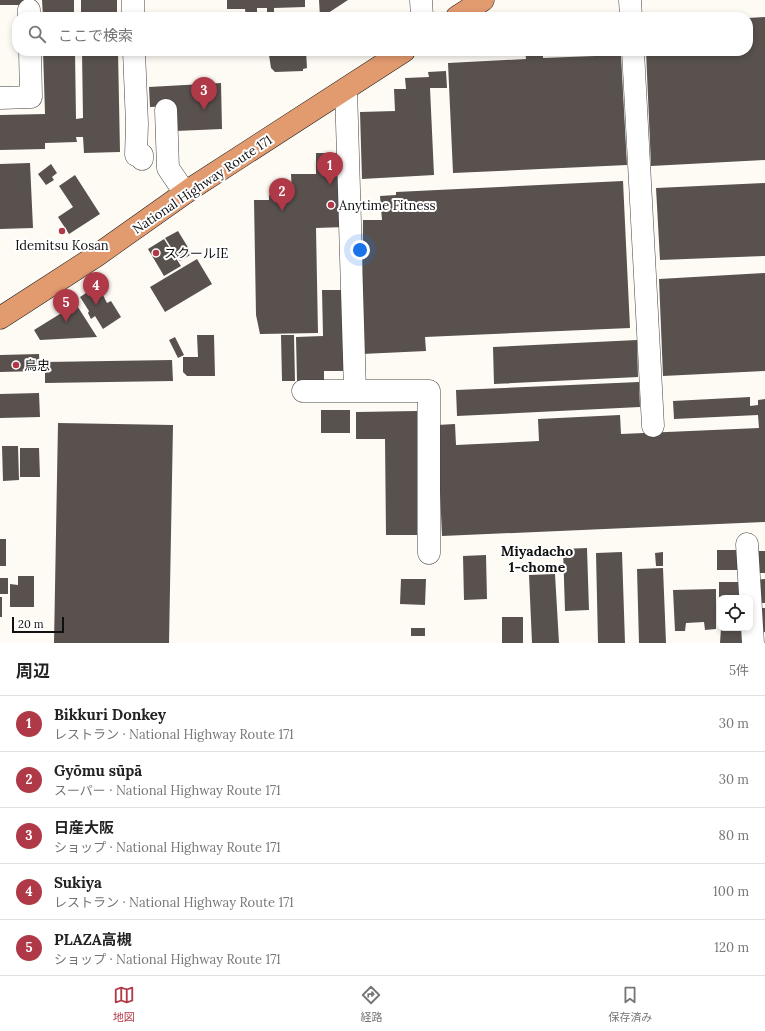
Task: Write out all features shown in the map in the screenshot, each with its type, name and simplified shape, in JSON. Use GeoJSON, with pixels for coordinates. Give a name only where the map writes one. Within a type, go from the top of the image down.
{"type":"FeatureCollection","features":[{"type":"Feature","properties":{"kind":"highway"},"geometry":{"type":"LineString","coordinates":[[465,12],[483,0]]}},
{"type":"Feature","properties":{"kind":"highway","name":"National Highway Route 171"},"geometry":{"type":"LineString","coordinates":[[0,318],[96,256],[189,190],[396,56]]}},
{"type":"Feature","properties":{"kind":"street"},"geometry":{"type":"LineString","coordinates":[[133,0],[133,12]]}},
{"type":"Feature","properties":{"kind":"street"},"geometry":{"type":"LineString","coordinates":[[421,0],[422,12]]}},
{"type":"Feature","properties":{"kind":"street"},"geometry":{"type":"LineString","coordinates":[[630,0],[631,12]]}},
{"type":"Feature","properties":{"kind":"street"},"geometry":{"type":"LineString","coordinates":[[0,98],[31,97],[30,56]]}},
{"type":"Feature","properties":{"kind":"street"},"geometry":{"type":"LineString","coordinates":[[134,56],[137,124],[136,156],[142,155],[142,158]]}},
{"type":"Feature","properties":{"kind":"street"},"geometry":{"type":"LineString","coordinates":[[633,56],[653,426]]}},
{"type":"Feature","properties":{"kind":"street"},"geometry":{"type":"LineString","coordinates":[[346,89],[355,391]]}},
{"type":"Feature","properties":{"kind":"street"},"geometry":{"type":"LineString","coordinates":[[166,113],[169,120],[179,167],[189,190]]}},
{"type":"Feature","properties":{"kind":"street"},"geometry":{"type":"LineString","coordinates":[[303,391],[429,391],[429,553]]}},
{"type":"Feature","properties":{"kind":"street"},"geometry":{"type":"LineString","coordinates":[[747,544],[753,643]]}},
{"type":"Feature","properties":{"kind":"building"},"geometry":{"type":"Polygon","coordinates":[[[0,0],[31,1],[22,2],[22,5],[0,5],[0,0]]]}},
{"type":"Feature","properties":{"kind":"building"},"geometry":{"type":"Polygon","coordinates":[[[42,0],[74,0],[74,12],[43,12],[42,0]]]}},
{"type":"Feature","properties":{"kind":"building"},"geometry":{"type":"Polygon","coordinates":[[[81,0],[117,0],[117,12],[81,12],[81,0]]]}},
{"type":"Feature","properties":{"kind":"building"},"geometry":{"type":"Polygon","coordinates":[[[227,0],[305,0],[305,7],[274,8],[274,12],[267,12],[267,8],[257,8],[257,12],[245,12],[245,9],[227,9],[227,0]]]}},
{"type":"Feature","properties":{"kind":"building"},"geometry":{"type":"Polygon","coordinates":[[[319,0],[348,0],[330,12],[320,12],[319,0]]]}},
{"type":"Feature","properties":{"kind":"building"},"geometry":{"type":"Polygon","coordinates":[[[765,17],[765,160],[651,166],[646,56],[753,56],[753,18],[765,17]]]}},
{"type":"Feature","properties":{"kind":"building"},"geometry":{"type":"Polygon","coordinates":[[[43,56],[75,56],[76,119],[83,118],[82,56],[118,56],[120,152],[84,153],[83,137],[76,137],[77,142],[45,143],[45,149],[0,150],[0,115],[45,114],[43,56]]]}},
{"type":"Feature","properties":{"kind":"building"},"geometry":{"type":"Polygon","coordinates":[[[269,56],[306,56],[307,68],[303,69],[303,71],[275,72],[271,68],[269,56]]]}},
{"type":"Feature","properties":{"kind":"building"},"geometry":{"type":"Polygon","coordinates":[[[526,56],[543,56],[543,58],[621,56],[627,165],[453,173],[448,63],[526,59],[526,56]]]}},
{"type":"Feature","properties":{"kind":"building"},"geometry":{"type":"Polygon","coordinates":[[[446,71],[447,88],[430,88],[434,175],[362,179],[360,112],[395,111],[394,89],[406,89],[405,78],[429,77],[428,72],[446,71]]]}},
{"type":"Feature","properties":{"kind":"building"},"geometry":{"type":"Polygon","coordinates":[[[221,83],[222,129],[176,131],[175,106],[150,107],[149,87],[221,83]]]}},
{"type":"Feature","properties":{"kind":"building"},"geometry":{"type":"Polygon","coordinates":[[[316,153],[344,153],[345,227],[316,228],[318,333],[260,334],[256,315],[254,200],[269,200],[269,195],[292,195],[291,174],[316,174],[316,153]]]}},
{"type":"Feature","properties":{"kind":"building"},"geometry":{"type":"Polygon","coordinates":[[[30,163],[33,228],[0,229],[0,164],[30,163]]]}},
{"type":"Feature","properties":{"kind":"building"},"geometry":{"type":"Polygon","coordinates":[[[51,164],[57,173],[52,177],[54,180],[46,185],[38,174],[51,164]]]}},
{"type":"Feature","properties":{"kind":"building"},"geometry":{"type":"Polygon","coordinates":[[[75,175],[100,214],[69,234],[58,217],[73,207],[59,186],[75,175]]]}},
{"type":"Feature","properties":{"kind":"building"},"geometry":{"type":"Polygon","coordinates":[[[623,181],[630,328],[425,337],[426,351],[362,354],[363,220],[382,220],[380,196],[396,195],[396,192],[623,181]]]}},
{"type":"Feature","properties":{"kind":"building"},"geometry":{"type":"Polygon","coordinates":[[[765,183],[765,256],[660,260],[656,188],[765,183]]]}},
{"type":"Feature","properties":{"kind":"building"},"geometry":{"type":"Polygon","coordinates":[[[178,231],[192,254],[180,261],[165,238],[178,231]]]}},
{"type":"Feature","properties":{"kind":"building"},"geometry":{"type":"Polygon","coordinates":[[[164,239],[181,266],[164,276],[148,249],[164,239]]]}},
{"type":"Feature","properties":{"kind":"building"},"geometry":{"type":"Polygon","coordinates":[[[197,259],[212,284],[165,312],[150,287],[197,259]]]}},
{"type":"Feature","properties":{"kind":"building"},"geometry":{"type":"Polygon","coordinates":[[[765,273],[765,371],[663,376],[659,279],[765,273]]]}},
{"type":"Feature","properties":{"kind":"building"},"geometry":{"type":"Polygon","coordinates":[[[98,285],[107,303],[111,301],[121,317],[103,329],[95,316],[91,319],[88,313],[89,311],[80,297],[98,285]]]}},
{"type":"Feature","properties":{"kind":"building"},"geometry":{"type":"Polygon","coordinates":[[[322,290],[347,290],[348,371],[324,371],[324,381],[297,381],[296,337],[323,336],[322,290]]]}},
{"type":"Feature","properties":{"kind":"building"},"geometry":{"type":"Polygon","coordinates":[[[76,304],[97,337],[40,340],[34,330],[76,304]]]}},
{"type":"Feature","properties":{"kind":"building"},"geometry":{"type":"Polygon","coordinates":[[[197,335],[214,335],[215,376],[187,376],[183,372],[183,357],[198,357],[197,335]]]}},
{"type":"Feature","properties":{"kind":"building"},"geometry":{"type":"Polygon","coordinates":[[[281,335],[294,335],[295,381],[282,381],[281,335]]]}},
{"type":"Feature","properties":{"kind":"building"},"geometry":{"type":"Polygon","coordinates":[[[175,337],[184,355],[178,358],[169,340],[175,337]]]}},
{"type":"Feature","properties":{"kind":"building"},"geometry":{"type":"Polygon","coordinates":[[[637,340],[638,377],[494,384],[493,347],[637,340]]]}},
{"type":"Feature","properties":{"kind":"building"},"geometry":{"type":"Polygon","coordinates":[[[39,354],[40,371],[0,372],[0,355],[39,354]]]}},
{"type":"Feature","properties":{"kind":"building"},"geometry":{"type":"Polygon","coordinates":[[[172,360],[173,381],[45,383],[45,362],[172,360]]]}},
{"type":"Feature","properties":{"kind":"building"},"geometry":{"type":"Polygon","coordinates":[[[639,382],[640,407],[457,416],[456,390],[639,382]]]}},
{"type":"Feature","properties":{"kind":"building"},"geometry":{"type":"Polygon","coordinates":[[[39,393],[40,417],[0,418],[0,394],[39,393]]]}},
{"type":"Feature","properties":{"kind":"building"},"geometry":{"type":"Polygon","coordinates":[[[750,397],[750,406],[758,405],[758,400],[765,399],[765,522],[442,536],[437,425],[455,424],[456,445],[539,441],[538,419],[620,415],[621,434],[759,428],[758,415],[674,419],[673,401],[750,397]]]}},
{"type":"Feature","properties":{"kind":"building"},"geometry":{"type":"Polygon","coordinates":[[[321,410],[350,410],[350,433],[321,433],[321,410]]]}},
{"type":"Feature","properties":{"kind":"building"},"geometry":{"type":"Polygon","coordinates":[[[417,411],[417,535],[386,535],[385,439],[356,439],[356,412],[417,411]]]}},
{"type":"Feature","properties":{"kind":"building"},"geometry":{"type":"Polygon","coordinates":[[[58,423],[173,425],[169,643],[54,643],[58,423]]]}},
{"type":"Feature","properties":{"kind":"building"},"geometry":{"type":"Polygon","coordinates":[[[2,446],[18,446],[19,480],[3,481],[2,446]]]}},
{"type":"Feature","properties":{"kind":"building"},"geometry":{"type":"Polygon","coordinates":[[[20,448],[39,448],[40,477],[20,477],[20,448]]]}},
{"type":"Feature","properties":{"kind":"building"},"geometry":{"type":"Polygon","coordinates":[[[0,539],[6,539],[6,566],[0,566],[0,539]]]}},
{"type":"Feature","properties":{"kind":"building"},"geometry":{"type":"Polygon","coordinates":[[[587,548],[589,610],[565,611],[563,549],[587,548]]]}},
{"type":"Feature","properties":{"kind":"building"},"geometry":{"type":"Polygon","coordinates":[[[717,550],[739,550],[739,570],[717,570],[717,550]]]}},
{"type":"Feature","properties":{"kind":"building"},"geometry":{"type":"Polygon","coordinates":[[[754,551],[765,551],[765,573],[759,573],[754,551]]]}},
{"type":"Feature","properties":{"kind":"building"},"geometry":{"type":"Polygon","coordinates":[[[622,552],[625,643],[598,643],[596,553],[622,552]]]}},
{"type":"Feature","properties":{"kind":"building"},"geometry":{"type":"Polygon","coordinates":[[[663,552],[663,566],[656,566],[655,553],[663,552]]]}},
{"type":"Feature","properties":{"kind":"building"},"geometry":{"type":"Polygon","coordinates":[[[486,555],[487,599],[464,600],[463,556],[486,555]]]}},
{"type":"Feature","properties":{"kind":"building"},"geometry":{"type":"Polygon","coordinates":[[[663,568],[666,643],[639,643],[637,569],[663,568]]]}},
{"type":"Feature","properties":{"kind":"building"},"geometry":{"type":"Polygon","coordinates":[[[555,574],[559,643],[532,643],[529,575],[555,574]]]}},
{"type":"Feature","properties":{"kind":"building"},"geometry":{"type":"Polygon","coordinates":[[[18,576],[34,576],[34,607],[10,607],[10,584],[18,585],[18,576]]]}},
{"type":"Feature","properties":{"kind":"building"},"geometry":{"type":"Polygon","coordinates":[[[0,578],[8,578],[8,594],[0,594],[0,578]]]}},
{"type":"Feature","properties":{"kind":"building"},"geometry":{"type":"Polygon","coordinates":[[[401,579],[426,579],[425,605],[400,604],[401,579]]]}},
{"type":"Feature","properties":{"kind":"building"},"geometry":{"type":"Polygon","coordinates":[[[765,579],[765,603],[756,603],[755,580],[765,579]]]}},
{"type":"Feature","properties":{"kind":"building"},"geometry":{"type":"Polygon","coordinates":[[[719,582],[741,582],[741,595],[719,595],[719,582]]]}},
{"type":"Feature","properties":{"kind":"building"},"geometry":{"type":"Polygon","coordinates":[[[716,589],[716,629],[705,630],[704,622],[686,623],[685,631],[675,631],[673,590],[716,589]]]}},
{"type":"Feature","properties":{"kind":"building"},"geometry":{"type":"Polygon","coordinates":[[[0,597],[2,597],[2,617],[0,617],[0,597]]]}},
{"type":"Feature","properties":{"kind":"building"},"geometry":{"type":"Polygon","coordinates":[[[756,608],[765,608],[765,632],[757,633],[756,608]]]}},
{"type":"Feature","properties":{"kind":"building"},"geometry":{"type":"Polygon","coordinates":[[[502,617],[523,617],[523,643],[502,643],[502,617]]]}},
{"type":"Feature","properties":{"kind":"building"},"geometry":{"type":"Polygon","coordinates":[[[411,628],[425,628],[425,636],[411,636],[411,628]]]}},
{"type":"Feature","properties":{"kind":"building"},"geometry":{"type":"Polygon","coordinates":[[[721,631],[743,631],[742,643],[720,643],[721,631]]]}},
{"type":"Feature","properties":{"kind":"place","name":"日産大阪"},"geometry":{"type":"Point","coordinates":[204,110]}},
{"type":"Feature","properties":{"kind":"place","name":"Bikkuri Donkey"},"geometry":{"type":"Point","coordinates":[330,185]}},
{"type":"Feature","properties":{"kind":"place","name":"Anytime Fitness"},"geometry":{"type":"Point","coordinates":[331,205]}},
{"type":"Feature","properties":{"kind":"place","name":"Gyōmu sūpā"},"geometry":{"type":"Point","coordinates":[282,211]}},
{"type":"Feature","properties":{"kind":"place","name":"Idemitsu Kosan"},"geometry":{"type":"Point","coordinates":[62,231]}},
{"type":"Feature","properties":{"kind":"place","name":"スクールIE"},"geometry":{"type":"Point","coordinates":[156,253]}},
{"type":"Feature","properties":{"kind":"place","name":"Sukiya"},"geometry":{"type":"Point","coordinates":[96,305]}},
{"type":"Feature","properties":{"kind":"place","name":"PLAZA高槻"},"geometry":{"type":"Point","coordinates":[66,322]}},
{"type":"Feature","properties":{"kind":"place","name":"鳥忠"},"geometry":{"type":"Point","coordinates":[16,365]}},
{"type":"Feature","properties":{"kind":"district","name":"Miyadacho 1-chome"},"geometry":{"type":"Point","coordinates":[537,560]}}]}
